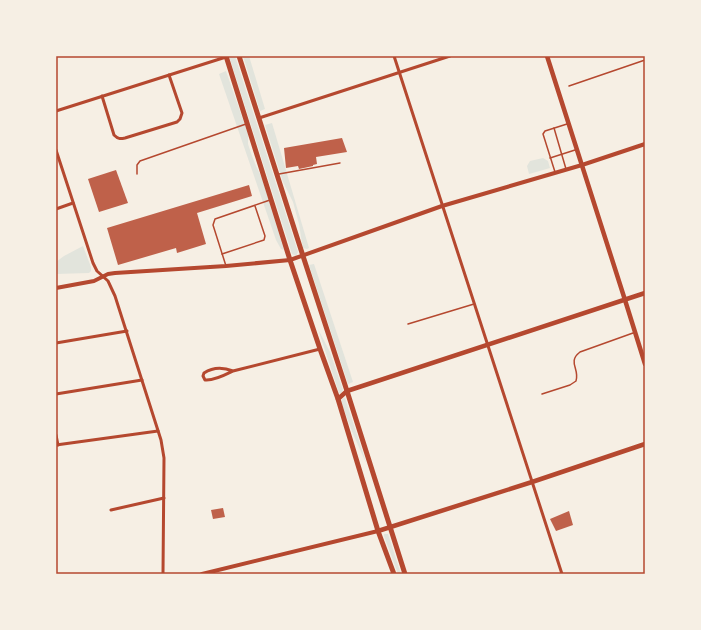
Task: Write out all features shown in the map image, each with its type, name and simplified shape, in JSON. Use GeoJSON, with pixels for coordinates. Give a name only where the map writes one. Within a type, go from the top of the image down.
{"type":"FeatureCollection","features":[{"type":"Feature","properties":{"kind":"main road"},"geometry":{"type":"LineString","coordinates":[[226,56],[290,260],[338,399],[378,531],[394,574]]}},
{"type":"Feature","properties":{"kind":"main road"},"geometry":{"type":"LineString","coordinates":[[239,56],[405,574]]}},
{"type":"Feature","properties":{"kind":"main road"},"geometry":{"type":"LineString","coordinates":[[547,56],[645,364]]}},
{"type":"Feature","properties":{"kind":"main road"},"geometry":{"type":"LineString","coordinates":[[338,399],[347,391],[645,293]]}},
{"type":"Feature","properties":{"kind":"main road"},"geometry":{"type":"LineString","coordinates":[[378,531],[645,444]]}},
{"type":"Feature","properties":{"kind":"street"},"geometry":{"type":"LineString","coordinates":[[56,111],[226,56]]}},
{"type":"Feature","properties":{"kind":"street"},"geometry":{"type":"LineString","coordinates":[[394,56],[562,574]]}},
{"type":"Feature","properties":{"kind":"street"},"geometry":{"type":"LineString","coordinates":[[259,118],[450,56]]}},
{"type":"Feature","properties":{"kind":"street"},"geometry":{"type":"LineString","coordinates":[[102,96],[114,135],[117,138],[125,138],[177,122],[182,113],[169,75]]}},
{"type":"Feature","properties":{"kind":"street"},"geometry":{"type":"LineString","coordinates":[[56,288],[94,281],[108,274],[115,273],[226,266],[290,260],[442,206],[555,173],[645,144]]}},
{"type":"Feature","properties":{"kind":"street"},"geometry":{"type":"LineString","coordinates":[[56,150],[92,263],[113,289],[162,445],[164,458],[163,574]]}},
{"type":"Feature","properties":{"kind":"street"},"geometry":{"type":"LineString","coordinates":[[56,208],[73,203]]}},
{"type":"Feature","properties":{"kind":"street"},"geometry":{"type":"LineString","coordinates":[[56,343],[127,331]]}},
{"type":"Feature","properties":{"kind":"street"},"geometry":{"type":"LineString","coordinates":[[233,371],[215,368],[205,371],[203,376],[205,380],[210,380],[233,371],[320,349]]}},
{"type":"Feature","properties":{"kind":"street"},"geometry":{"type":"LineString","coordinates":[[56,394],[142,380]]}},
{"type":"Feature","properties":{"kind":"street"},"geometry":{"type":"LineString","coordinates":[[56,435],[57,445],[158,431]]}},
{"type":"Feature","properties":{"kind":"street"},"geometry":{"type":"LineString","coordinates":[[111,510],[164,498]]}},
{"type":"Feature","properties":{"kind":"street"},"geometry":{"type":"LineString","coordinates":[[202,574],[378,531]]}},
{"type":"Feature","properties":{"kind":"lane"},"geometry":{"type":"LineString","coordinates":[[569,86],[645,60]]}},
{"type":"Feature","properties":{"kind":"lane"},"geometry":{"type":"LineString","coordinates":[[555,173],[543,134],[545,131],[568,123]]}},
{"type":"Feature","properties":{"kind":"lane"},"geometry":{"type":"LineString","coordinates":[[137,174],[137,164],[140,161],[248,124]]}},
{"type":"Feature","properties":{"kind":"lane"},"geometry":{"type":"LineString","coordinates":[[554,128],[566,169]]}},
{"type":"Feature","properties":{"kind":"lane"},"geometry":{"type":"LineString","coordinates":[[550,158],[577,149]]}},
{"type":"Feature","properties":{"kind":"lane"},"geometry":{"type":"LineString","coordinates":[[277,175],[340,163]]}},
{"type":"Feature","properties":{"kind":"lane"},"geometry":{"type":"LineString","coordinates":[[226,266],[213,225],[216,219],[271,200]]}},
{"type":"Feature","properties":{"kind":"lane"},"geometry":{"type":"LineString","coordinates":[[222,254],[264,240],[265,236],[255,206]]}},
{"type":"Feature","properties":{"kind":"lane"},"geometry":{"type":"LineString","coordinates":[[408,324],[474,304]]}},
{"type":"Feature","properties":{"kind":"lane"},"geometry":{"type":"LineString","coordinates":[[542,394],[570,385],[576,381],[577,376],[574,360],[575,356],[580,352],[635,332]]}},
{"type":"Feature","properties":{"kind":"shaded area"},"geometry":{"type":"Polygon","coordinates":[[[229,56],[235,56],[298,252],[296,256],[292,254],[229,56]]]}},
{"type":"Feature","properties":{"kind":"shaded area"},"geometry":{"type":"Polygon","coordinates":[[[243,56],[249,56],[265,109],[260,111],[243,56]]]}},
{"type":"Feature","properties":{"kind":"shaded area"},"geometry":{"type":"Polygon","coordinates":[[[226,71],[248,134],[248,144],[262,178],[284,250],[281,249],[276,240],[219,74],[226,71]]]}},
{"type":"Feature","properties":{"kind":"shaded area"},"geometry":{"type":"Polygon","coordinates":[[[272,123],[309,248],[307,249],[303,248],[293,202],[283,182],[265,125],[272,123]]]}},
{"type":"Feature","properties":{"kind":"shaded area"},"geometry":{"type":"Polygon","coordinates":[[[543,158],[548,161],[550,168],[529,174],[527,166],[530,161],[543,158]]]}},
{"type":"Feature","properties":{"kind":"shaded area"},"geometry":{"type":"Polygon","coordinates":[[[83,246],[91,267],[91,271],[89,273],[56,274],[56,262],[83,246]]]}},
{"type":"Feature","properties":{"kind":"shaded area"},"geometry":{"type":"Polygon","coordinates":[[[314,264],[353,382],[348,384],[309,265],[314,264]]]}},
{"type":"Feature","properties":{"kind":"shaded area"},"geometry":{"type":"Polygon","coordinates":[[[318,329],[330,352],[343,390],[341,393],[339,393],[318,329]]]}},
{"type":"Feature","properties":{"kind":"shaded area"},"geometry":{"type":"Polygon","coordinates":[[[345,398],[367,465],[341,402],[345,398]]]}},
{"type":"Feature","properties":{"kind":"shaded area"},"geometry":{"type":"Polygon","coordinates":[[[384,534],[388,534],[401,574],[398,574],[384,534]]]}},
{"type":"Feature","properties":{"kind":"building"},"geometry":{"type":"Polygon","coordinates":[[[342,138],[347,152],[316,157],[317,164],[313,166],[299,169],[298,166],[286,168],[284,148],[342,138]]]}},
{"type":"Feature","properties":{"kind":"building"},"geometry":{"type":"Polygon","coordinates":[[[116,170],[128,203],[99,212],[88,179],[116,170]]]}},
{"type":"Feature","properties":{"kind":"building"},"geometry":{"type":"Polygon","coordinates":[[[249,185],[252,196],[197,213],[206,244],[177,253],[176,248],[118,265],[107,228],[249,185]]]}},
{"type":"Feature","properties":{"kind":"building"},"geometry":{"type":"Polygon","coordinates":[[[223,508],[225,517],[213,519],[211,510],[223,508]]]}},
{"type":"Feature","properties":{"kind":"building"},"geometry":{"type":"Polygon","coordinates":[[[569,511],[573,525],[556,531],[550,519],[569,511]]]}}]}
